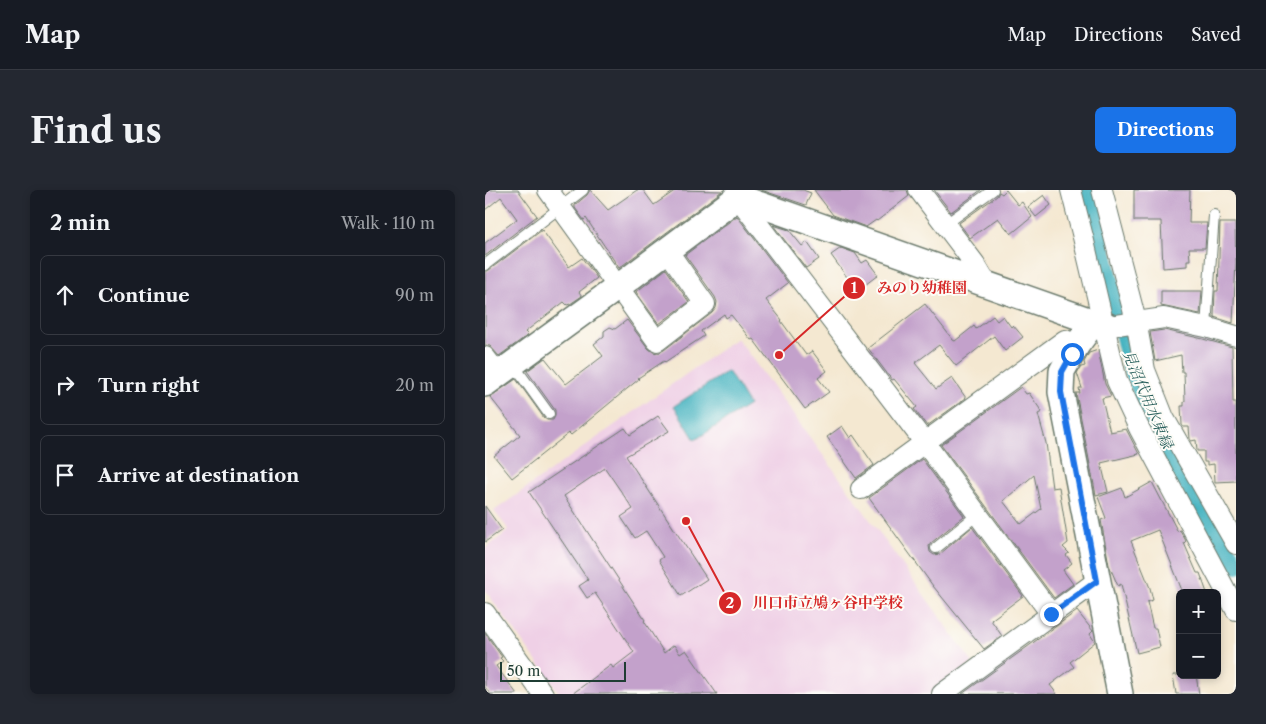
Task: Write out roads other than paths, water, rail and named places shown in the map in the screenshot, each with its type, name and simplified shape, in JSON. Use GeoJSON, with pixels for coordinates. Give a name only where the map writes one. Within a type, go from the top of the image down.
{"type":"FeatureCollection","features":[{"type":"Feature","properties":{"kind":"street"},"geometry":{"type":"LineString","coordinates":[[548,190],[657,341],[705,304],[667,250]]}},
{"type":"Feature","properties":{"kind":"street"},"geometry":{"type":"LineString","coordinates":[[919,190],[975,264],[988,286]]}},
{"type":"Feature","properties":{"kind":"street"},"geometry":{"type":"LineString","coordinates":[[1071,190],[1117,381],[1236,610]]}},
{"type":"Feature","properties":{"kind":"street"},"geometry":{"type":"LineString","coordinates":[[1102,190],[1136,321],[1145,370],[1164,418],[1236,544]]}},
{"type":"Feature","properties":{"kind":"street"},"geometry":{"type":"LineString","coordinates":[[495,370],[619,288],[739,192]]}},
{"type":"Feature","properties":{"kind":"street"},"geometry":{"type":"LineString","coordinates":[[739,192],[988,286],[1102,324],[1164,318],[1236,336]]}},
{"type":"Feature","properties":{"kind":"street"},"geometry":{"type":"LineString","coordinates":[[739,192],[1051,614]]}},
{"type":"Feature","properties":{"kind":"street"},"geometry":{"type":"LineString","coordinates":[[1102,324],[1077,345],[1062,372],[1061,392],[1120,694]]}},
{"type":"Feature","properties":{"kind":"street"},"geometry":{"type":"LineString","coordinates":[[861,489],[1065,340],[1077,345]]}},
{"type":"Feature","properties":{"kind":"street"},"geometry":{"type":"LineString","coordinates":[[942,694],[1097,581]]}},
{"type":"Feature","properties":{"kind":"street"},"geometry":{"type":"LineString","coordinates":[[485,613],[543,694]]}},
{"type":"Feature","properties":{"kind":"lane"},"geometry":{"type":"LineString","coordinates":[[485,265],[583,190]]}},
{"type":"Feature","properties":{"kind":"lane"},"geometry":{"type":"LineString","coordinates":[[946,224],[993,190]]}},
{"type":"Feature","properties":{"kind":"lane"},"geometry":{"type":"LineString","coordinates":[[1206,327],[1214,215]]}},
{"type":"Feature","properties":{"kind":"lane"},"geometry":{"type":"LineString","coordinates":[[495,370],[549,414]]}},
{"type":"Feature","properties":{"kind":"lane"},"geometry":{"type":"LineString","coordinates":[[936,548],[977,515]]}},
{"type":"Feature","properties":{"kind":"water"},"geometry":{"type":"Polygon","coordinates":[[[728,371],[749,405],[695,440],[674,406],[728,371]]]}},
{"type":"Feature","properties":{"kind":"waterway","name":"見沼代用水東縁"},"geometry":{"type":"LineString","coordinates":[[1089,190],[1130,363],[1144,400],[1177,468],[1236,565]]}},
{"type":"Feature","properties":{"kind":"place","name":"みのり幼稚園"},"geometry":{"type":"Point","coordinates":[779,355]}},
{"type":"Feature","properties":{"kind":"place","name":"川口市立鳩ヶ谷中学校"},"geometry":{"type":"Point","coordinates":[686,521]}}]}
